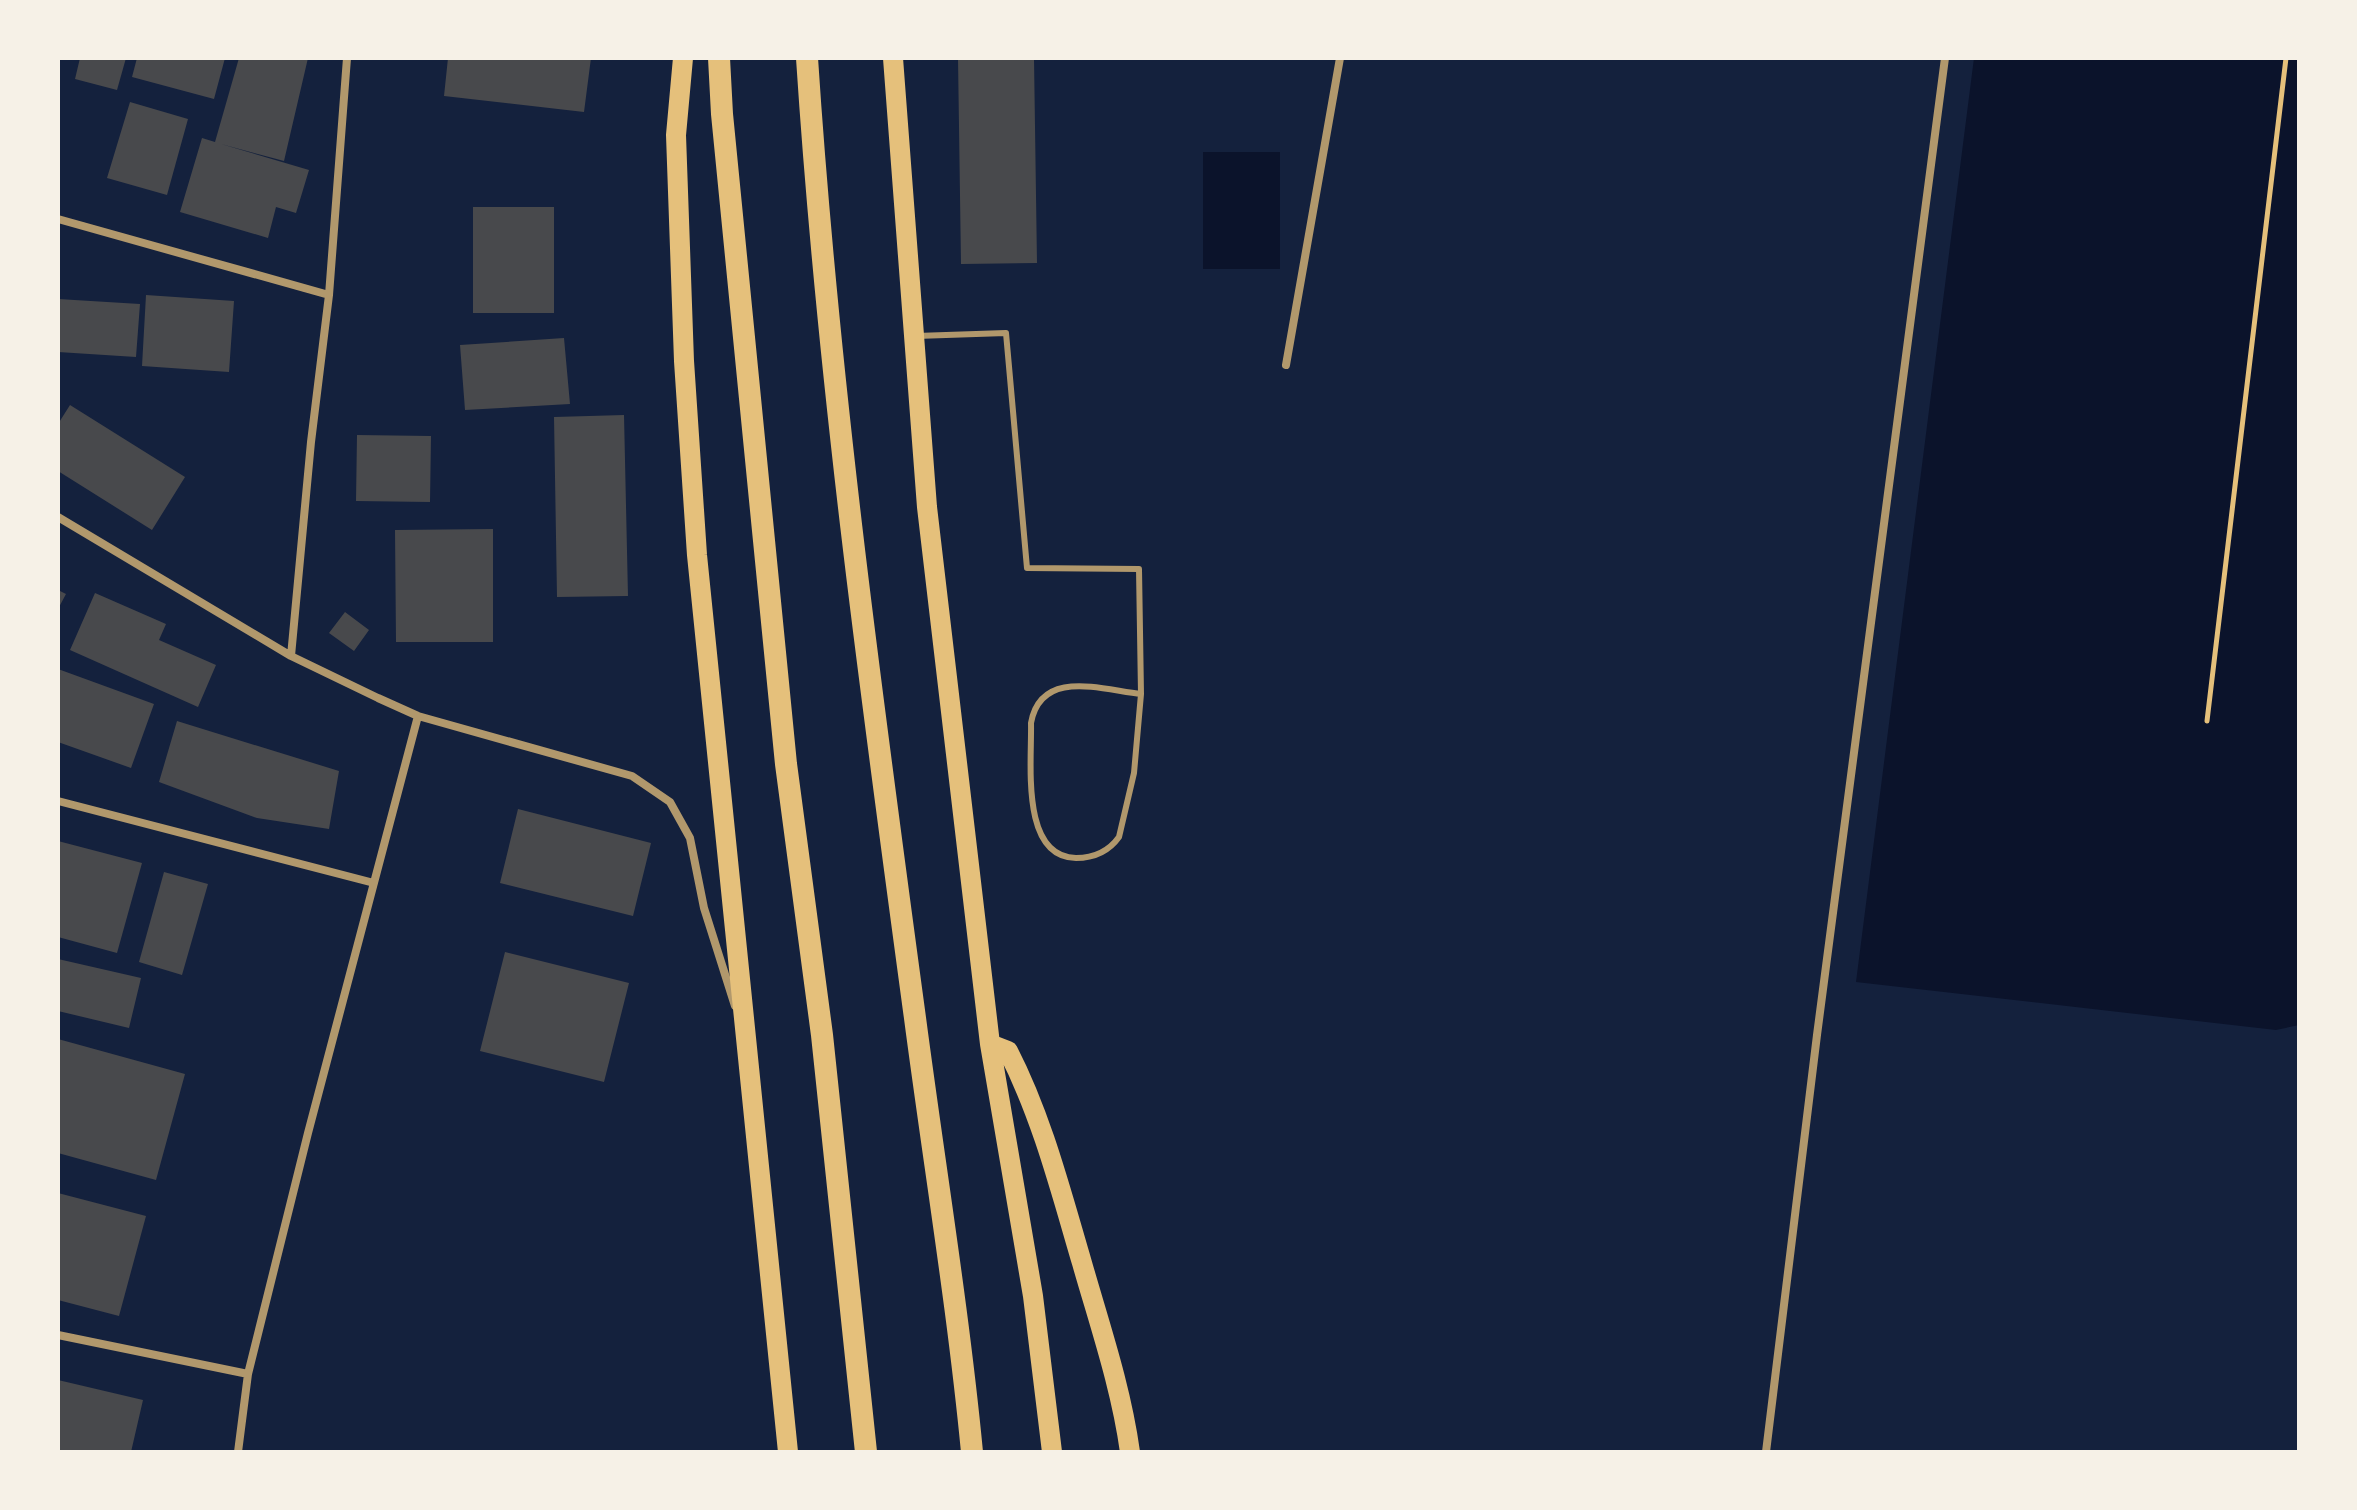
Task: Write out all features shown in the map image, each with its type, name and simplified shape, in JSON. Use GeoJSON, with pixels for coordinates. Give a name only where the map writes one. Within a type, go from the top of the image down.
{"type":"FeatureCollection","features":[{"type":"Feature","properties":{"kind":"highway"},"geometry":{"type":"LineString","coordinates":[[719,58],[784,749],[822,1035],[866,1452]]}},
{"type":"Feature","properties":{"kind":"highway"},"geometry":{"type":"LineString","coordinates":[[807,58],[813,155],[834,357],[880,758],[972,1452]]}},
{"type":"Feature","properties":{"kind":"main road"},"geometry":{"type":"LineString","coordinates":[[683,58],[676,135],[684,361],[697,555],[788,1452]]}},
{"type":"Feature","properties":{"kind":"main road"},"geometry":{"type":"LineString","coordinates":[[893,58],[927,507],[990,1044],[1033,1296],[1052,1452]]}},
{"type":"Feature","properties":{"kind":"main road"},"geometry":{"type":"LineString","coordinates":[[990,1044],[1008,1051],[1025,1085],[1068,1215],[1124,1406],[1130,1452]]}},
{"type":"Feature","properties":{"kind":"street"},"geometry":{"type":"LineString","coordinates":[[291,656],[311,442],[329,295],[347,58]]}},
{"type":"Feature","properties":{"kind":"street"},"geometry":{"type":"LineString","coordinates":[[1286,365],[1340,58]]}},
{"type":"Feature","properties":{"kind":"street"},"geometry":{"type":"LineString","coordinates":[[1766,1452],[1819,1019],[1945,58]]}},
{"type":"Feature","properties":{"kind":"street"},"geometry":{"type":"LineString","coordinates":[[58,219],[329,295]]}},
{"type":"Feature","properties":{"kind":"street"},"geometry":{"type":"LineString","coordinates":[[58,517],[291,656],[418,716],[632,776],[670,802],[690,838],[704,908],[747,1047]]}},
{"type":"Feature","properties":{"kind":"street"},"geometry":{"type":"LineString","coordinates":[[238,1452],[248,1374],[418,716]]}},
{"type":"Feature","properties":{"kind":"street"},"geometry":{"type":"LineString","coordinates":[[58,801],[374,883]]}},
{"type":"Feature","properties":{"kind":"street"},"geometry":{"type":"LineString","coordinates":[[58,1335],[248,1374]]}},
{"type":"Feature","properties":{"kind":"lane"},"geometry":{"type":"LineString","coordinates":[[914,336],[1006,333],[1027,568],[1139,569],[1141,694],[1134,773],[1119,837],[1098,855],[1062,856],[1050,849],[1036,828],[1033,712],[1047,693],[1069,686],[1141,694]]}},
{"type":"Feature","properties":{"kind":"path"},"geometry":{"type":"LineString","coordinates":[[2207,721],[2286,58]]}},
{"type":"Feature","properties":{"kind":"water"},"geometry":{"type":"Polygon","coordinates":[[[1974,58],[2299,58],[2299,1025],[2276,1030],[1856,982],[1974,58]]]}},
{"type":"Feature","properties":{"kind":"water"},"geometry":{"type":"Polygon","coordinates":[[[1203,152],[1280,152],[1280,269],[1203,269],[1203,152]]]}},
{"type":"Feature","properties":{"kind":"building"},"geometry":{"type":"Polygon","coordinates":[[[80,58],[126,58],[117,90],[75,79],[80,58]]]}},
{"type":"Feature","properties":{"kind":"building"},"geometry":{"type":"Polygon","coordinates":[[[137,58],[225,58],[214,99],[132,77],[137,58]]]}},
{"type":"Feature","properties":{"kind":"building"},"geometry":{"type":"Polygon","coordinates":[[[239,58],[308,58],[284,161],[221,144],[309,170],[296,213],[276,207],[268,238],[180,212],[202,138],[215,142],[239,58]]]}},
{"type":"Feature","properties":{"kind":"building"},"geometry":{"type":"Polygon","coordinates":[[[448,58],[591,58],[584,112],[444,96],[448,58]]]}},
{"type":"Feature","properties":{"kind":"building"},"geometry":{"type":"Polygon","coordinates":[[[958,58],[1034,58],[1037,263],[961,264],[958,58]]]}},
{"type":"Feature","properties":{"kind":"building"},"geometry":{"type":"Polygon","coordinates":[[[130,102],[188,119],[167,195],[107,178],[130,102]]]}},
{"type":"Feature","properties":{"kind":"building"},"geometry":{"type":"Polygon","coordinates":[[[473,207],[554,207],[554,313],[473,313],[473,207]]]}},
{"type":"Feature","properties":{"kind":"building"},"geometry":{"type":"Polygon","coordinates":[[[146,295],[234,301],[229,372],[142,366],[146,295]]]}},
{"type":"Feature","properties":{"kind":"building"},"geometry":{"type":"Polygon","coordinates":[[[58,299],[140,304],[136,357],[58,352],[58,299]]]}},
{"type":"Feature","properties":{"kind":"building"},"geometry":{"type":"Polygon","coordinates":[[[564,338],[570,404],[465,410],[460,345],[564,338]]]}},
{"type":"Feature","properties":{"kind":"building"},"geometry":{"type":"Polygon","coordinates":[[[70,405],[185,477],[152,530],[58,471],[58,424],[70,405]]]}},
{"type":"Feature","properties":{"kind":"building"},"geometry":{"type":"Polygon","coordinates":[[[624,415],[628,596],[557,597],[554,417],[624,415]]]}},
{"type":"Feature","properties":{"kind":"building"},"geometry":{"type":"Polygon","coordinates":[[[357,435],[431,436],[430,502],[356,501],[357,435]]]}},
{"type":"Feature","properties":{"kind":"building"},"geometry":{"type":"Polygon","coordinates":[[[493,529],[493,642],[396,642],[395,530],[493,529]]]}},
{"type":"Feature","properties":{"kind":"building"},"geometry":{"type":"Polygon","coordinates":[[[58,590],[66,594],[58,609],[58,590]]]}},
{"type":"Feature","properties":{"kind":"building"},"geometry":{"type":"Polygon","coordinates":[[[95,593],[166,624],[159,640],[216,665],[198,707],[70,650],[95,593]]]}},
{"type":"Feature","properties":{"kind":"building"},"geometry":{"type":"Polygon","coordinates":[[[345,612],[369,630],[354,651],[329,633],[345,612]]]}},
{"type":"Feature","properties":{"kind":"building"},"geometry":{"type":"Polygon","coordinates":[[[58,669],[154,704],[131,768],[58,742],[58,669]]]}},
{"type":"Feature","properties":{"kind":"building"},"geometry":{"type":"Polygon","coordinates":[[[177,721],[339,771],[329,829],[257,818],[159,782],[177,721]]]}},
{"type":"Feature","properties":{"kind":"building"},"geometry":{"type":"Polygon","coordinates":[[[518,809],[651,843],[633,916],[500,883],[518,809]]]}},
{"type":"Feature","properties":{"kind":"building"},"geometry":{"type":"Polygon","coordinates":[[[58,841],[142,863],[117,953],[58,937],[58,841]]]}},
{"type":"Feature","properties":{"kind":"building"},"geometry":{"type":"Polygon","coordinates":[[[164,872],[208,884],[182,975],[139,962],[164,872]]]}},
{"type":"Feature","properties":{"kind":"building"},"geometry":{"type":"Polygon","coordinates":[[[505,952],[629,983],[604,1082],[480,1051],[505,952]]]}},
{"type":"Feature","properties":{"kind":"building"},"geometry":{"type":"Polygon","coordinates":[[[58,959],[141,978],[129,1028],[58,1011],[58,959]]]}},
{"type":"Feature","properties":{"kind":"building"},"geometry":{"type":"Polygon","coordinates":[[[58,1039],[185,1074],[156,1180],[58,1153],[58,1039]]]}},
{"type":"Feature","properties":{"kind":"building"},"geometry":{"type":"Polygon","coordinates":[[[58,1193],[146,1216],[119,1316],[58,1300],[58,1193]]]}},
{"type":"Feature","properties":{"kind":"building"},"geometry":{"type":"Polygon","coordinates":[[[58,1380],[143,1400],[131,1452],[58,1452],[58,1380]]]}}]}
